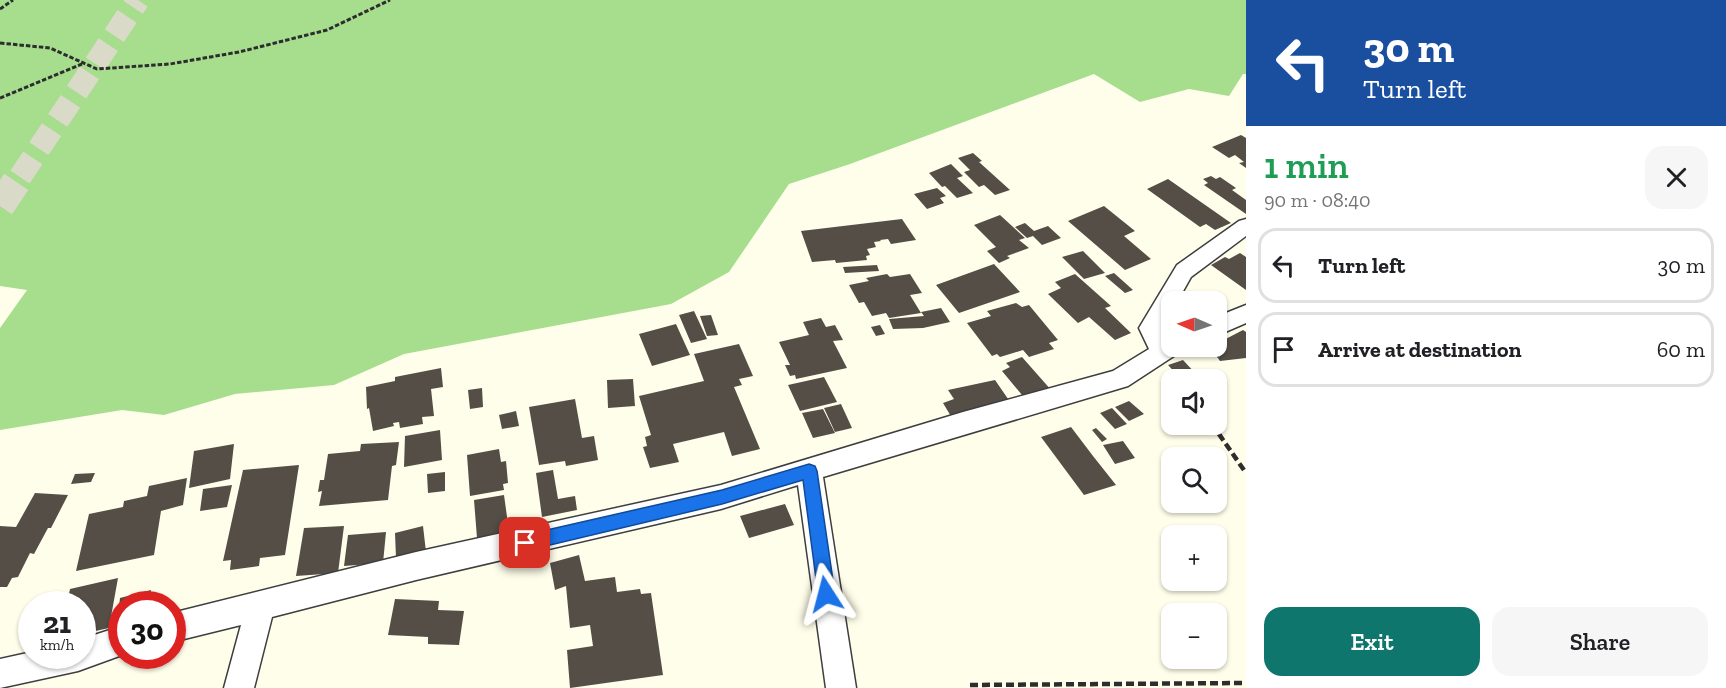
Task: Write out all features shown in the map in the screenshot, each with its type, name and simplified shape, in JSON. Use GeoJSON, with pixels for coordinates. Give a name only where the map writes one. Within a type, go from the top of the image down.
{"type":"FeatureCollection","features":[{"type":"Feature","properties":{"kind":"street"},"geometry":{"type":"LineString","coordinates":[[1172,291],[1184,271],[1246,226]]}},
{"type":"Feature","properties":{"kind":"street"},"geometry":{"type":"LineString","coordinates":[[1161,310],[1150,328],[1161,342]]}},
{"type":"Feature","properties":{"kind":"street"},"geometry":{"type":"LineString","coordinates":[[1227,322],[1246,314]]}},
{"type":"Feature","properties":{"kind":"street"},"geometry":{"type":"LineString","coordinates":[[186,624],[416,566],[722,497],[963,423],[1120,379],[1161,352]]}},
{"type":"Feature","properties":{"kind":"street"},"geometry":{"type":"LineString","coordinates":[[809,471],[842,688]]}},
{"type":"Feature","properties":{"kind":"street"},"geometry":{"type":"LineString","coordinates":[[238,688],[261,605]]}},
{"type":"Feature","properties":{"kind":"street"},"geometry":{"type":"LineString","coordinates":[[0,674],[22,669]]}},
{"type":"Feature","properties":{"kind":"path"},"geometry":{"type":"LineString","coordinates":[[0,9],[14,0]]}},
{"type":"Feature","properties":{"kind":"path"},"geometry":{"type":"LineString","coordinates":[[0,43],[50,48],[97,69],[170,64],[239,52],[327,30],[390,0]]}},
{"type":"Feature","properties":{"kind":"path"},"geometry":{"type":"LineString","coordinates":[[0,98],[83,64]]}},
{"type":"Feature","properties":{"kind":"path"},"geometry":{"type":"LineString","coordinates":[[1220,435],[1246,473]]}},
{"type":"Feature","properties":{"kind":"path"},"geometry":{"type":"LineString","coordinates":[[970,685],[1246,683]]}},
{"type":"Feature","properties":{"kind":"green space"},"geometry":{"type":"Polygon","coordinates":[[[0,0],[1246,0],[1246,74],[1243,74],[1229,96],[1189,89],[1140,102],[1094,74],[850,164],[789,184],[729,272],[671,304],[404,354],[334,385],[235,394],[164,415],[122,410],[0,430],[0,328],[27,290],[0,286],[0,0]]]}},
{"type":"Feature","properties":{"kind":"building"},"geometry":{"type":"Polygon","coordinates":[[[1241,135],[1246,138],[1246,168],[1239,163],[1244,162],[1235,155],[1229,158],[1212,147],[1241,135]]]}},
{"type":"Feature","properties":{"kind":"building"},"geometry":{"type":"Polygon","coordinates":[[[973,153],[982,161],[979,162],[1010,190],[995,195],[984,185],[979,187],[964,172],[970,170],[958,158],[973,153]]]}},
{"type":"Feature","properties":{"kind":"building"},"geometry":{"type":"Polygon","coordinates":[[[951,164],[963,176],[957,178],[973,193],[957,198],[929,173],[951,164]]]}},
{"type":"Feature","properties":{"kind":"building"},"geometry":{"type":"Polygon","coordinates":[[[1211,176],[1216,179],[1220,177],[1236,188],[1232,190],[1246,200],[1246,214],[1204,185],[1208,183],[1203,179],[1211,176]]]}},
{"type":"Feature","properties":{"kind":"building"},"geometry":{"type":"Polygon","coordinates":[[[1168,179],[1231,223],[1215,230],[1206,224],[1200,227],[1147,189],[1168,179]]]}},
{"type":"Feature","properties":{"kind":"building"},"geometry":{"type":"Polygon","coordinates":[[[937,188],[946,196],[940,198],[944,203],[927,209],[914,194],[937,188]]]}},
{"type":"Feature","properties":{"kind":"building"},"geometry":{"type":"Polygon","coordinates":[[[1104,206],[1135,231],[1124,236],[1151,259],[1125,270],[1068,221],[1104,206]]]}},
{"type":"Feature","properties":{"kind":"building"},"geometry":{"type":"Polygon","coordinates":[[[1000,215],[1025,238],[1019,240],[1029,248],[1007,256],[1010,258],[999,263],[987,251],[996,247],[974,225],[1000,215]]]}},
{"type":"Feature","properties":{"kind":"building"},"geometry":{"type":"Polygon","coordinates":[[[902,219],[916,240],[891,244],[888,239],[874,242],[876,247],[867,249],[870,255],[866,256],[867,260],[836,263],[835,260],[812,262],[801,231],[902,219]]]}},
{"type":"Feature","properties":{"kind":"building"},"geometry":{"type":"Polygon","coordinates":[[[1025,223],[1034,231],[1048,226],[1061,238],[1042,245],[1033,236],[1027,238],[1015,227],[1025,223]]]}},
{"type":"Feature","properties":{"kind":"building"},"geometry":{"type":"Polygon","coordinates":[[[1083,251],[1105,273],[1084,279],[1062,257],[1083,251]]]}},
{"type":"Feature","properties":{"kind":"building"},"geometry":{"type":"Polygon","coordinates":[[[1240,253],[1246,257],[1246,290],[1211,265],[1225,257],[1229,259],[1240,253]]]}},
{"type":"Feature","properties":{"kind":"building"},"geometry":{"type":"Polygon","coordinates":[[[994,264],[1020,292],[959,313],[936,285],[994,264]]]}},
{"type":"Feature","properties":{"kind":"building"},"geometry":{"type":"Polygon","coordinates":[[[877,265],[879,271],[845,273],[843,267],[877,265]]]}},
{"type":"Feature","properties":{"kind":"building"},"geometry":{"type":"Polygon","coordinates":[[[1114,273],[1133,290],[1125,293],[1105,276],[1114,273]]]}},
{"type":"Feature","properties":{"kind":"building"},"geometry":{"type":"Polygon","coordinates":[[[887,274],[890,277],[910,274],[922,293],[910,295],[921,313],[889,318],[886,313],[872,316],[864,302],[859,303],[849,285],[869,281],[866,278],[887,274]]]}},
{"type":"Feature","properties":{"kind":"building"},"geometry":{"type":"Polygon","coordinates":[[[1075,274],[1111,306],[1105,308],[1131,333],[1115,340],[1089,317],[1078,323],[1048,294],[1061,288],[1055,282],[1075,274]]]}},
{"type":"Feature","properties":{"kind":"building"},"geometry":{"type":"Polygon","coordinates":[[[1016,303],[1022,307],[1029,305],[1058,340],[1049,343],[1054,349],[1029,357],[1023,350],[1000,357],[997,354],[992,356],[967,323],[991,316],[987,311],[1016,303]]]}},
{"type":"Feature","properties":{"kind":"building"},"geometry":{"type":"Polygon","coordinates":[[[941,308],[950,322],[923,328],[893,329],[889,319],[924,316],[921,312],[941,308]]]}},
{"type":"Feature","properties":{"kind":"building"},"geometry":{"type":"Polygon","coordinates":[[[694,311],[707,339],[691,343],[679,315],[694,311]]]}},
{"type":"Feature","properties":{"kind":"building"},"geometry":{"type":"Polygon","coordinates":[[[711,315],[718,335],[707,336],[700,316],[711,315]]]}},
{"type":"Feature","properties":{"kind":"building"},"geometry":{"type":"Polygon","coordinates":[[[821,318],[826,327],[835,325],[843,340],[833,341],[847,368],[796,379],[795,375],[790,376],[785,365],[790,365],[779,342],[809,335],[803,322],[821,318]]]}},
{"type":"Feature","properties":{"kind":"building"},"geometry":{"type":"Polygon","coordinates":[[[676,324],[690,355],[652,366],[639,334],[676,324]]]}},
{"type":"Feature","properties":{"kind":"building"},"geometry":{"type":"Polygon","coordinates":[[[880,325],[885,334],[876,336],[871,327],[880,325]]]}},
{"type":"Feature","properties":{"kind":"building"},"geometry":{"type":"Polygon","coordinates":[[[1243,330],[1246,332],[1246,358],[1220,361],[1217,357],[1227,357],[1227,338],[1243,330]]]}},
{"type":"Feature","properties":{"kind":"building"},"geometry":{"type":"Polygon","coordinates":[[[739,344],[753,376],[739,379],[742,385],[734,387],[760,449],[732,456],[724,432],[673,444],[679,462],[650,468],[643,447],[647,446],[645,437],[651,435],[639,396],[704,381],[694,354],[739,344]]]}},
{"type":"Feature","properties":{"kind":"building"},"geometry":{"type":"Polygon","coordinates":[[[1022,357],[1052,391],[1027,401],[1002,371],[1010,367],[1006,363],[1022,357]]]}},
{"type":"Feature","properties":{"kind":"building"},"geometry":{"type":"Polygon","coordinates":[[[1183,360],[1191,369],[1172,369],[1168,365],[1183,360]]]}},
{"type":"Feature","properties":{"kind":"building"},"geometry":{"type":"Polygon","coordinates":[[[441,368],[443,387],[431,389],[434,416],[422,417],[423,424],[400,428],[399,422],[393,423],[394,426],[373,431],[369,408],[367,409],[366,387],[395,381],[395,377],[441,368]]]}},
{"type":"Feature","properties":{"kind":"building"},"geometry":{"type":"Polygon","coordinates":[[[824,377],[837,402],[800,411],[788,385],[824,377]]]}},
{"type":"Feature","properties":{"kind":"building"},"geometry":{"type":"Polygon","coordinates":[[[633,379],[635,406],[608,408],[607,380],[633,379]]]}},
{"type":"Feature","properties":{"kind":"building"},"geometry":{"type":"Polygon","coordinates":[[[995,380],[1015,409],[955,423],[943,403],[954,399],[948,390],[995,380]]]}},
{"type":"Feature","properties":{"kind":"building"},"geometry":{"type":"Polygon","coordinates":[[[482,388],[483,407],[470,409],[468,390],[482,388]]]}},
{"type":"Feature","properties":{"kind":"building"},"geometry":{"type":"Polygon","coordinates":[[[575,399],[582,438],[594,436],[598,460],[566,466],[565,461],[539,465],[529,407],[575,399]]]}},
{"type":"Feature","properties":{"kind":"building"},"geometry":{"type":"Polygon","coordinates":[[[1129,401],[1144,414],[1129,421],[1115,407],[1129,401]]]}},
{"type":"Feature","properties":{"kind":"building"},"geometry":{"type":"Polygon","coordinates":[[[841,404],[852,428],[835,432],[824,408],[841,404]]]}},
{"type":"Feature","properties":{"kind":"building"},"geometry":{"type":"Polygon","coordinates":[[[1112,408],[1127,424],[1115,429],[1100,413],[1112,408]]]}},
{"type":"Feature","properties":{"kind":"building"},"geometry":{"type":"Polygon","coordinates":[[[823,409],[835,433],[813,438],[802,413],[823,409]]]}},
{"type":"Feature","properties":{"kind":"building"},"geometry":{"type":"Polygon","coordinates":[[[516,411],[519,426],[502,429],[499,415],[516,411]]]}},
{"type":"Feature","properties":{"kind":"building"},"geometry":{"type":"Polygon","coordinates":[[[1071,427],[1116,485],[1084,495],[1041,437],[1071,427]]]}},
{"type":"Feature","properties":{"kind":"building"},"geometry":{"type":"Polygon","coordinates":[[[1096,428],[1107,439],[1102,442],[1092,430],[1096,428]]]}},
{"type":"Feature","properties":{"kind":"building"},"geometry":{"type":"Polygon","coordinates":[[[440,430],[442,460],[404,467],[405,436],[440,430]]]}},
{"type":"Feature","properties":{"kind":"building"},"geometry":{"type":"Polygon","coordinates":[[[1123,441],[1135,458],[1115,464],[1103,445],[1123,441]]]}},
{"type":"Feature","properties":{"kind":"building"},"geometry":{"type":"Polygon","coordinates":[[[399,442],[396,465],[392,466],[388,500],[319,506],[322,491],[318,492],[320,480],[324,480],[328,454],[360,451],[361,444],[399,442]]]}},
{"type":"Feature","properties":{"kind":"building"},"geometry":{"type":"Polygon","coordinates":[[[234,444],[230,479],[189,488],[194,451],[234,444]]]}},
{"type":"Feature","properties":{"kind":"building"},"geometry":{"type":"Polygon","coordinates":[[[499,449],[501,462],[506,461],[508,483],[503,484],[504,490],[470,496],[467,455],[499,449]]]}},
{"type":"Feature","properties":{"kind":"building"},"geometry":{"type":"Polygon","coordinates":[[[299,465],[285,555],[260,558],[259,566],[230,570],[231,560],[223,561],[243,470],[299,465]]]}},
{"type":"Feature","properties":{"kind":"building"},"geometry":{"type":"Polygon","coordinates":[[[553,470],[558,499],[575,496],[577,510],[542,517],[536,473],[553,470]]]}},
{"type":"Feature","properties":{"kind":"building"},"geometry":{"type":"Polygon","coordinates":[[[445,472],[445,491],[428,493],[427,474],[445,472]]]}},
{"type":"Feature","properties":{"kind":"building"},"geometry":{"type":"Polygon","coordinates":[[[95,473],[91,482],[71,484],[75,474],[95,473]]]}},
{"type":"Feature","properties":{"kind":"building"},"geometry":{"type":"Polygon","coordinates":[[[187,478],[183,505],[161,511],[154,555],[76,571],[89,514],[123,507],[124,501],[147,496],[149,486],[187,478]]]}},
{"type":"Feature","properties":{"kind":"building"},"geometry":{"type":"Polygon","coordinates":[[[232,485],[227,507],[200,511],[203,489],[232,485]]]}},
{"type":"Feature","properties":{"kind":"building"},"geometry":{"type":"Polygon","coordinates":[[[35,493],[68,495],[51,528],[48,528],[34,554],[30,553],[18,577],[12,578],[7,587],[0,587],[0,526],[16,527],[35,493]]]}},
{"type":"Feature","properties":{"kind":"building"},"geometry":{"type":"Polygon","coordinates":[[[504,495],[509,531],[477,538],[474,500],[504,495]]]}},
{"type":"Feature","properties":{"kind":"building"},"geometry":{"type":"Polygon","coordinates":[[[785,504],[794,525],[749,538],[740,516],[785,504]]]}},
{"type":"Feature","properties":{"kind":"building"},"geometry":{"type":"Polygon","coordinates":[[[344,526],[338,573],[296,576],[304,528],[344,526]]]}},
{"type":"Feature","properties":{"kind":"building"},"geometry":{"type":"Polygon","coordinates":[[[423,526],[426,552],[396,558],[395,533],[423,526]]]}},
{"type":"Feature","properties":{"kind":"building"},"geometry":{"type":"Polygon","coordinates":[[[386,532],[383,563],[344,566],[348,535],[386,532]]]}},
{"type":"Feature","properties":{"kind":"building"},"geometry":{"type":"Polygon","coordinates":[[[579,555],[585,581],[615,577],[617,592],[640,589],[641,594],[651,593],[663,675],[570,688],[567,650],[593,646],[590,625],[570,628],[566,586],[555,590],[550,563],[579,555]]]}},
{"type":"Feature","properties":{"kind":"building"},"geometry":{"type":"Polygon","coordinates":[[[118,578],[116,591],[108,591],[108,628],[96,631],[96,591],[70,591],[70,589],[118,578]]]}},
{"type":"Feature","properties":{"kind":"building"},"geometry":{"type":"Polygon","coordinates":[[[395,599],[439,601],[438,610],[464,611],[459,645],[428,644],[428,637],[388,635],[395,599]]]}},
{"type":"Feature","properties":{"kind":"tunnel"},"geometry":{"type":"LineString","coordinates":[[20,177],[138,0]]}},
{"type":"Feature","properties":{"kind":"tunnel"},"geometry":{"type":"LineString","coordinates":[[0,206],[21,175]]}},
{"type":"Feature","properties":{"kind":"route"},"geometry":{"type":"LineString","coordinates":[[525,543],[722,497],[809,471],[826,594]]}}]}
